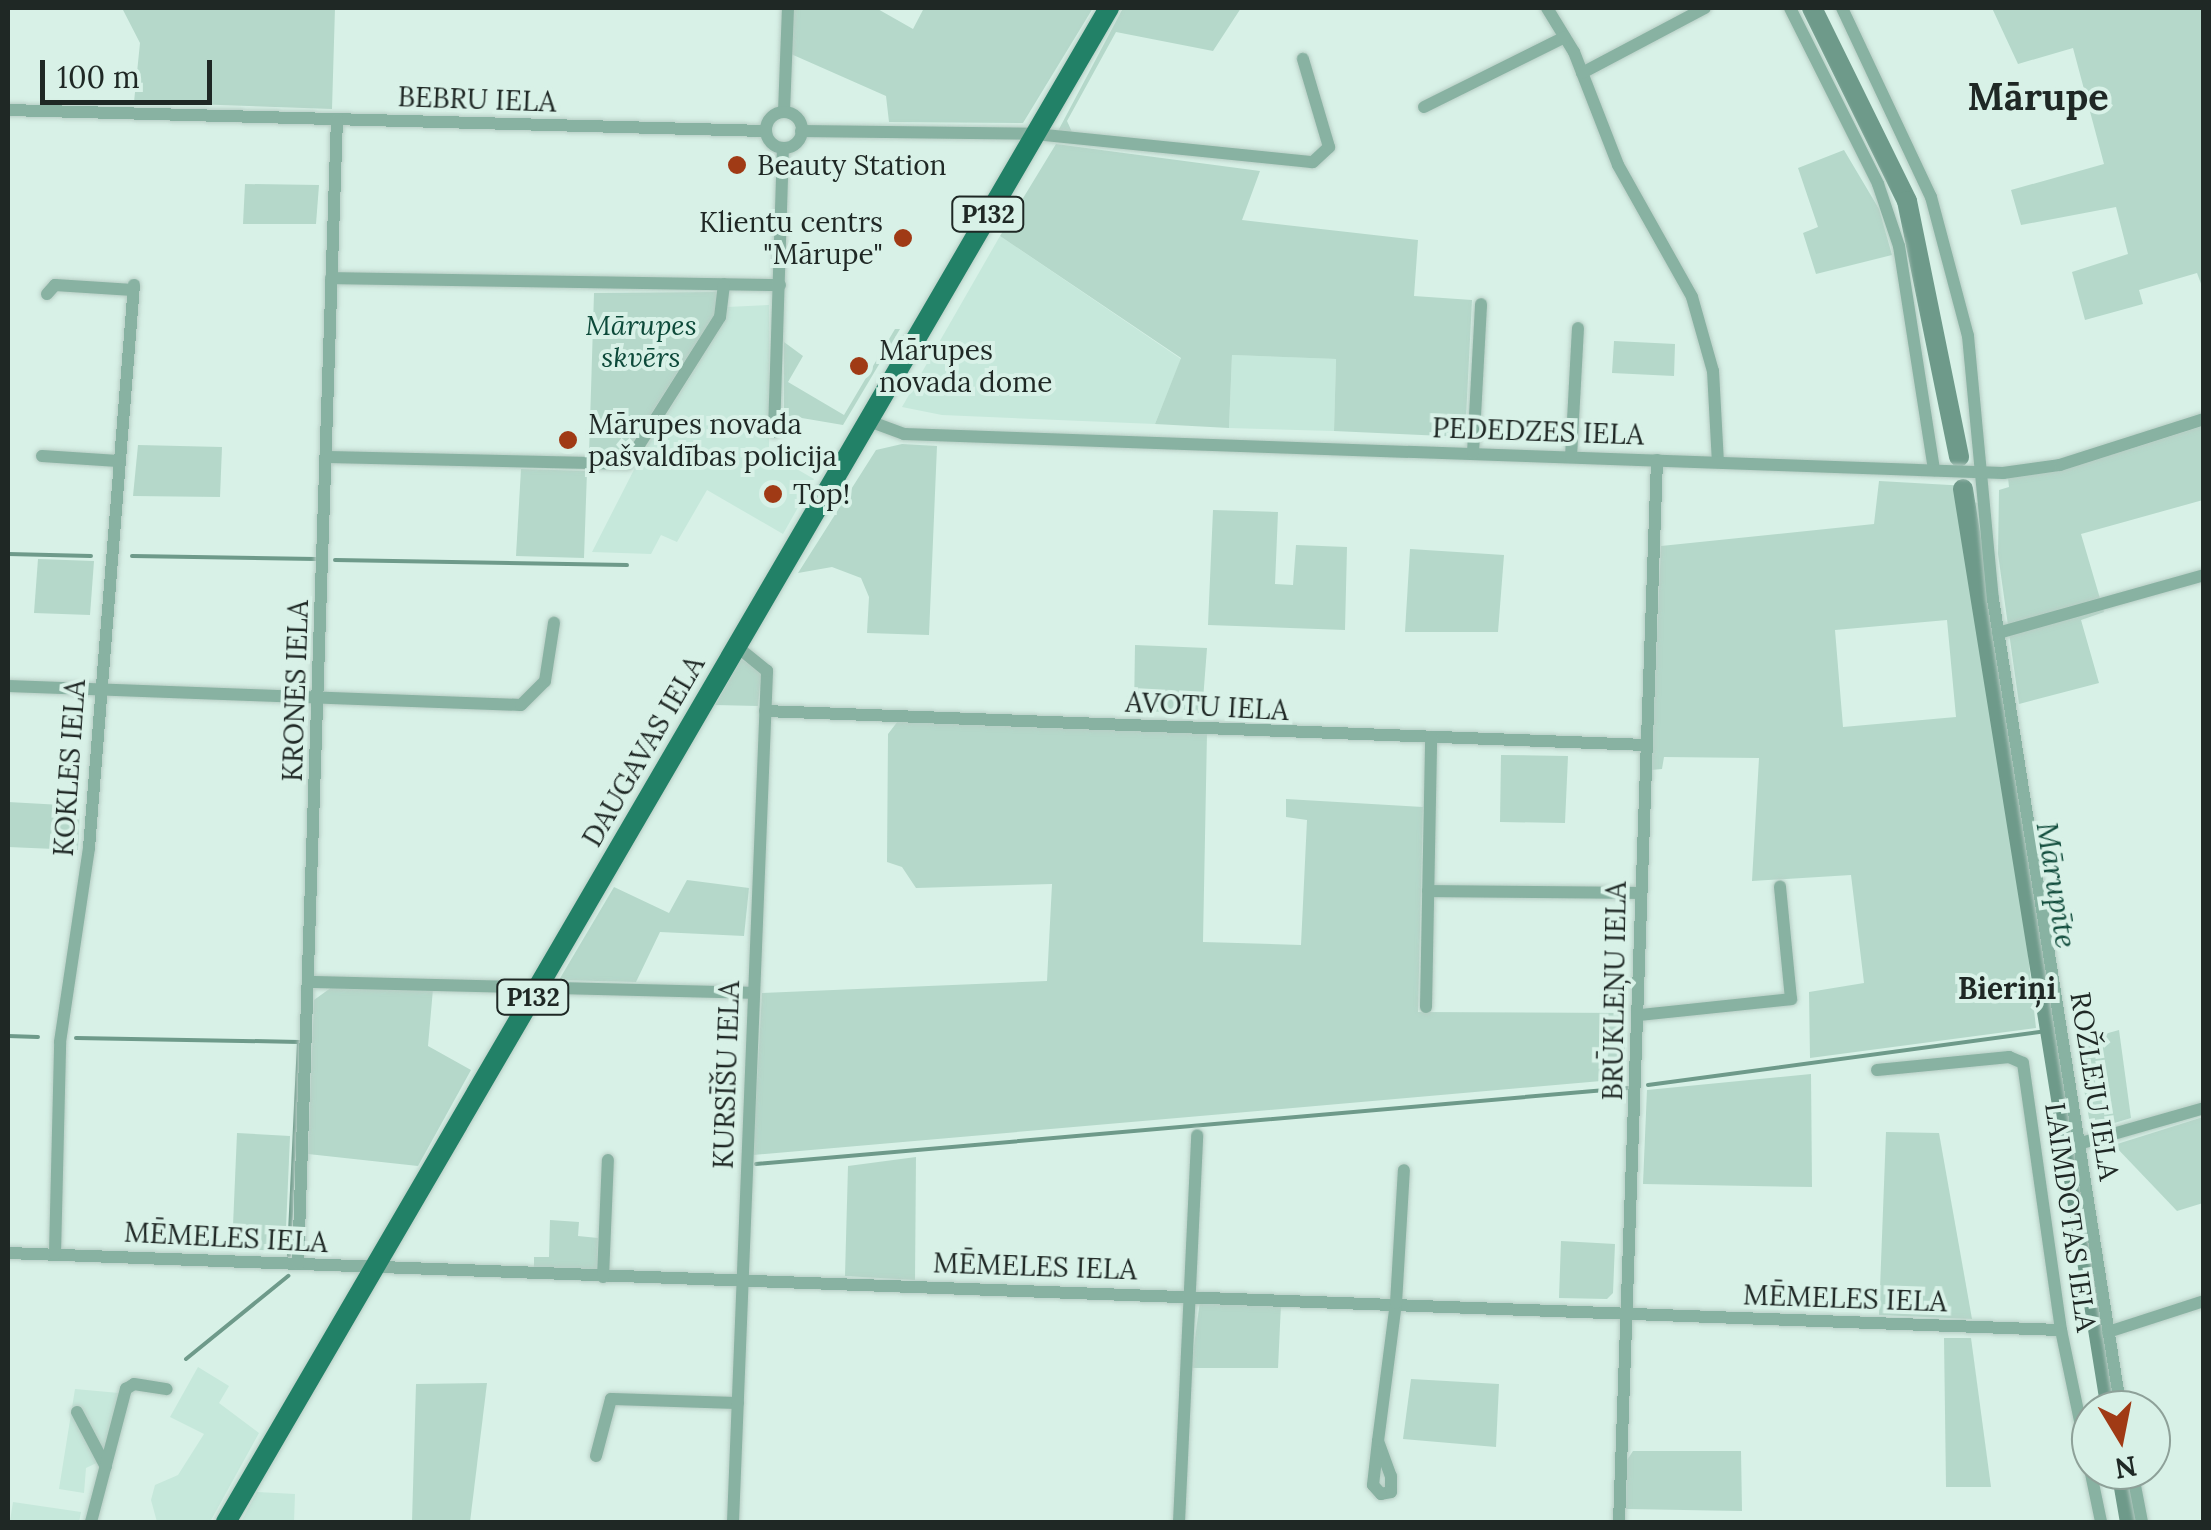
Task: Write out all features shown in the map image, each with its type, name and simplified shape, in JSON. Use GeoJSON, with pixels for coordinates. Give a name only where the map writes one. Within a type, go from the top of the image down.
{"type":"FeatureCollection","features":[{"type":"Feature","properties":{"kind":"main road","name":"DAUGAVAS IELA"},"geometry":{"type":"LineString","coordinates":[[226,1522],[1109,8]]}},
{"type":"Feature","properties":{"kind":"street"},"geometry":{"type":"LineString","coordinates":[[784,112],[788,8]]}},
{"type":"Feature","properties":{"kind":"street"},"geometry":{"type":"LineString","coordinates":[[1547,8],[1582,73],[1618,165],[1692,297],[1713,371],[1718,462]]}},
{"type":"Feature","properties":{"kind":"street"},"geometry":{"type":"LineString","coordinates":[[1582,73],[1705,8]]}},
{"type":"Feature","properties":{"kind":"street"},"geometry":{"type":"LineString","coordinates":[[1790,8],[1878,184],[1899,246],[1934,470]]}},
{"type":"Feature","properties":{"kind":"street","name":"ROŽLEJU IELA"},"geometry":{"type":"LineString","coordinates":[[1842,8],[1931,197],[1968,336],[1985,472],[1998,633],[2118,1390]]}},
{"type":"Feature","properties":{"kind":"street"},"geometry":{"type":"LineString","coordinates":[[1424,107],[1565,37]]}},
{"type":"Feature","properties":{"kind":"street"},"geometry":{"type":"LineString","coordinates":[[783,148],[802,131],[1035,134],[1312,162],[1329,147],[1303,60]]}},
{"type":"Feature","properties":{"kind":"street","name":"BEBRU IELA"},"geometry":{"type":"LineString","coordinates":[[8,110],[766,131]]}},
{"type":"Feature","properties":{"kind":"street"},"geometry":{"type":"LineString","coordinates":[[774,432],[783,148],[766,131],[771,118],[784,112],[797,118],[802,131]]}},
{"type":"Feature","properties":{"kind":"street","name":"KRONES IELA"},"geometry":{"type":"LineString","coordinates":[[298,1264],[337,120]]}},
{"type":"Feature","properties":{"kind":"street"},"geometry":{"type":"LineString","coordinates":[[331,278],[780,285]]}},
{"type":"Feature","properties":{"kind":"street"},"geometry":{"type":"LineString","coordinates":[[328,457],[627,464],[720,317],[724,284]]}},
{"type":"Feature","properties":{"kind":"street","name":"KOKLES IELA"},"geometry":{"type":"LineString","coordinates":[[47,294],[55,285],[134,287],[84,896],[60,1042],[55,1254]]}},
{"type":"Feature","properties":{"kind":"street"},"geometry":{"type":"LineString","coordinates":[[1474,453],[1481,304]]}},
{"type":"Feature","properties":{"kind":"street"},"geometry":{"type":"LineString","coordinates":[[1571,456],[1578,328]]}},
{"type":"Feature","properties":{"kind":"street","name":"PEDEDZES IELA"},"geometry":{"type":"LineString","coordinates":[[866,420],[904,434],[1985,472],[2060,465],[2204,419]]}},
{"type":"Feature","properties":{"kind":"street"},"geometry":{"type":"LineString","coordinates":[[42,456],[118,460]]}},
{"type":"Feature","properties":{"kind":"street","name":"BRŪKLEŅU IELA"},"geometry":{"type":"LineString","coordinates":[[1620,1522],[1657,460]]}},
{"type":"Feature","properties":{"kind":"street"},"geometry":{"type":"LineString","coordinates":[[1998,633],[2204,574]]}},
{"type":"Feature","properties":{"kind":"street"},"geometry":{"type":"LineString","coordinates":[[8,686],[319,693],[521,705],[545,681],[554,623]]}},
{"type":"Feature","properties":{"kind":"street","name":"KURSĪŠU IELA"},"geometry":{"type":"LineString","coordinates":[[733,1522],[765,711],[765,664],[735,645]]}},
{"type":"Feature","properties":{"kind":"street","name":"AVOTU IELA"},"geometry":{"type":"LineString","coordinates":[[765,711],[1645,746]]}},
{"type":"Feature","properties":{"kind":"street"},"geometry":{"type":"LineString","coordinates":[[1426,1008],[1431,738]]}},
{"type":"Feature","properties":{"kind":"street"},"geometry":{"type":"LineString","coordinates":[[1640,1014],[1791,999],[1780,887]]}},
{"type":"Feature","properties":{"kind":"street"},"geometry":{"type":"LineString","coordinates":[[1428,890],[1642,893]]}},
{"type":"Feature","properties":{"kind":"street"},"geometry":{"type":"LineString","coordinates":[[310,982],[754,993]]}},
{"type":"Feature","properties":{"kind":"street","name":"LAIMDOTAS IELA"},"geometry":{"type":"LineString","coordinates":[[1877,1070],[2009,1057],[2023,1064],[2061,1330],[2101,1522]]}},
{"type":"Feature","properties":{"kind":"street"},"geometry":{"type":"LineString","coordinates":[[2078,1144],[2204,1108]]}},
{"type":"Feature","properties":{"kind":"street"},"geometry":{"type":"LineString","coordinates":[[1179,1522],[1196,1135]]}},
{"type":"Feature","properties":{"kind":"street"},"geometry":{"type":"LineString","coordinates":[[603,1277],[608,1160]]}},
{"type":"Feature","properties":{"kind":"street"},"geometry":{"type":"LineString","coordinates":[[1378,1441],[1396,1304],[1404,1170]]}},
{"type":"Feature","properties":{"kind":"street","name":"MĒMELES IELA"},"geometry":{"type":"LineString","coordinates":[[8,1253],[373,1270],[1189,1296],[2061,1330]]}},
{"type":"Feature","properties":{"kind":"street"},"geometry":{"type":"LineString","coordinates":[[2108,1332],[2204,1302]]}},
{"type":"Feature","properties":{"kind":"street"},"geometry":{"type":"LineString","coordinates":[[92,1522],[126,1389],[134,1384],[168,1389]]}},
{"type":"Feature","properties":{"kind":"street"},"geometry":{"type":"LineString","coordinates":[[596,1456],[610,1399],[738,1404]]}},
{"type":"Feature","properties":{"kind":"street"},"geometry":{"type":"LineString","coordinates":[[77,1412],[106,1466]]}},
{"type":"Feature","properties":{"kind":"street"},"geometry":{"type":"LineString","coordinates":[[2136,1490],[2142,1522]]}},
{"type":"Feature","properties":{"kind":"shaded area"},"geometry":{"type":"Polygon","coordinates":[[[1000,236],[1181,359],[1155,424],[942,415],[902,407],[1000,236]]]}},
{"type":"Feature","properties":{"kind":"shaded area"},"geometry":{"type":"Polygon","coordinates":[[[769,305],[769,453],[814,479],[783,534],[707,490],[677,542],[661,535],[651,554],[592,552],[642,454],[726,319],[727,307],[769,305]]]}},
{"type":"Feature","properties":{"kind":"shaded area"},"geometry":{"type":"Polygon","coordinates":[[[1232,355],[1336,359],[1334,431],[1229,428],[1232,355]]]}},
{"type":"Feature","properties":{"kind":"shaded area"},"geometry":{"type":"Polygon","coordinates":[[[198,1367],[229,1386],[219,1403],[259,1433],[210,1522],[157,1522],[151,1500],[155,1485],[178,1475],[204,1434],[170,1417],[198,1367]]]}},
{"type":"Feature","properties":{"kind":"shaded area"},"geometry":{"type":"Polygon","coordinates":[[[75,1389],[119,1393],[107,1458],[86,1468],[84,1493],[59,1489],[75,1389]]]}},
{"type":"Feature","properties":{"kind":"shaded area"},"geometry":{"type":"Polygon","coordinates":[[[257,1492],[295,1494],[294,1522],[241,1522],[257,1492]]]}},
{"type":"Feature","properties":{"kind":"shaded area"},"geometry":{"type":"Polygon","coordinates":[[[13,1502],[81,1512],[79,1522],[10,1521],[13,1502]]]}},
{"type":"Feature","properties":{"kind":"green space"},"geometry":{"type":"Polygon","coordinates":[[[122,8],[335,8],[332,109],[134,102],[140,43],[122,8]]]}},
{"type":"Feature","properties":{"kind":"green space"},"geometry":{"type":"Polygon","coordinates":[[[793,8],[876,8],[913,29],[924,8],[1093,8],[1023,123],[889,122],[886,96],[791,54],[793,8]]]}},
{"type":"Feature","properties":{"kind":"green space"},"geometry":{"type":"Polygon","coordinates":[[[1123,8],[1241,8],[1213,51],[1116,32],[1067,121],[1072,132],[1058,131],[1123,8]]]}},
{"type":"Feature","properties":{"kind":"green space"},"geometry":{"type":"Polygon","coordinates":[[[1992,8],[2203,8],[2203,289],[2197,273],[2139,290],[2143,304],[2085,320],[2072,272],[2128,254],[2116,207],[2021,225],[2011,190],[2104,164],[2073,48],[2018,64],[1992,8]]]}},
{"type":"Feature","properties":{"kind":"green space"},"geometry":{"type":"Polygon","coordinates":[[[1056,144],[1260,171],[1242,220],[1418,240],[1414,296],[1472,300],[1465,437],[1334,431],[1336,359],[1232,355],[1229,428],[1155,424],[1181,358],[1000,236],[1056,144]]]}},
{"type":"Feature","properties":{"kind":"green space"},"geometry":{"type":"Polygon","coordinates":[[[1844,150],[1879,209],[1892,255],[1816,274],[1803,233],[1818,227],[1798,168],[1844,150]]]}},
{"type":"Feature","properties":{"kind":"green space"},"geometry":{"type":"Polygon","coordinates":[[[245,184],[319,185],[316,224],[243,224],[245,184]]]}},
{"type":"Feature","properties":{"kind":"green space","name":"Mārupes skvērs"},"geometry":{"type":"Polygon","coordinates":[[[717,292],[721,304],[628,450],[589,455],[594,293],[717,292]]]}},
{"type":"Feature","properties":{"kind":"green space"},"geometry":{"type":"Polygon","coordinates":[[[895,329],[900,329],[843,425],[784,415],[784,342],[803,356],[788,382],[844,415],[895,329]]]}},
{"type":"Feature","properties":{"kind":"green space"},"geometry":{"type":"Polygon","coordinates":[[[1614,341],[1675,344],[1674,376],[1612,373],[1614,341]]]}},
{"type":"Feature","properties":{"kind":"green space"},"geometry":{"type":"Polygon","coordinates":[[[2203,426],[2203,500],[2081,534],[2104,612],[2081,620],[2099,683],[2019,704],[1998,554],[1999,490],[2009,487],[2008,478],[2060,471],[2203,426]]]}},
{"type":"Feature","properties":{"kind":"green space"},"geometry":{"type":"Polygon","coordinates":[[[902,444],[937,446],[929,635],[867,633],[869,597],[861,578],[832,567],[798,573],[876,450],[902,444]]]}},
{"type":"Feature","properties":{"kind":"green space"},"geometry":{"type":"Polygon","coordinates":[[[138,445],[222,447],[220,497],[133,496],[138,445]]]}},
{"type":"Feature","properties":{"kind":"green space"},"geometry":{"type":"Polygon","coordinates":[[[521,469],[587,471],[584,558],[516,556],[521,469]]]}},
{"type":"Feature","properties":{"kind":"green space"},"geometry":{"type":"Polygon","coordinates":[[[1879,481],[1968,486],[1970,502],[1979,503],[2036,1028],[1810,1058],[1809,992],[1864,983],[1851,875],[1752,881],[1759,758],[1664,757],[1662,769],[1651,770],[1661,546],[1874,524],[1879,481]],[[1947,620],[1835,630],[1843,727],[1956,717],[1947,620]]]}},
{"type":"Feature","properties":{"kind":"green space"},"geometry":{"type":"Polygon","coordinates":[[[1213,510],[1278,512],[1275,584],[1293,585],[1296,545],[1347,547],[1345,630],[1208,625],[1213,510]]]}},
{"type":"Feature","properties":{"kind":"green space"},"geometry":{"type":"Polygon","coordinates":[[[1410,549],[1504,555],[1498,632],[1405,632],[1410,549]]]}},
{"type":"Feature","properties":{"kind":"green space"},"geometry":{"type":"Polygon","coordinates":[[[38,559],[94,561],[90,615],[34,613],[38,559]]]}},
{"type":"Feature","properties":{"kind":"green space"},"geometry":{"type":"Polygon","coordinates":[[[1135,645],[1207,648],[1202,713],[1134,711],[1135,645]]]}},
{"type":"Feature","properties":{"kind":"green space"},"geometry":{"type":"Polygon","coordinates":[[[741,659],[761,672],[758,706],[715,705],[741,659]]]}},
{"type":"Feature","properties":{"kind":"green space"},"geometry":{"type":"Polygon","coordinates":[[[898,721],[1207,733],[1203,942],[1301,945],[1307,820],[1286,817],[1286,799],[1423,807],[1418,1012],[1626,1013],[1624,1079],[753,1155],[762,993],[1047,981],[1052,884],[916,888],[902,867],[887,862],[888,734],[898,721]]]}},
{"type":"Feature","properties":{"kind":"green space"},"geometry":{"type":"Polygon","coordinates":[[[1501,755],[1568,756],[1565,823],[1500,822],[1501,755]]]}},
{"type":"Feature","properties":{"kind":"green space"},"geometry":{"type":"Polygon","coordinates":[[[8,802],[80,806],[78,850],[8,847],[8,802]]]}},
{"type":"Feature","properties":{"kind":"green space"},"geometry":{"type":"Polygon","coordinates":[[[687,880],[749,888],[744,936],[660,932],[636,982],[559,980],[614,887],[669,913],[687,880]]]}},
{"type":"Feature","properties":{"kind":"green space"},"geometry":{"type":"Polygon","coordinates":[[[332,987],[433,989],[428,1046],[471,1070],[418,1166],[308,1154],[314,1000],[332,987]]]}},
{"type":"Feature","properties":{"kind":"green space"},"geometry":{"type":"Polygon","coordinates":[[[2119,1030],[2131,1118],[2091,1130],[2076,1042],[2119,1030]]]}},
{"type":"Feature","properties":{"kind":"green space"},"geometry":{"type":"Polygon","coordinates":[[[1811,1074],[1812,1187],[1643,1184],[1647,1090],[1811,1074]]]}},
{"type":"Feature","properties":{"kind":"green space"},"geometry":{"type":"Polygon","coordinates":[[[2203,1117],[2203,1203],[2177,1211],[2114,1145],[2203,1117]]]}},
{"type":"Feature","properties":{"kind":"green space"},"geometry":{"type":"Polygon","coordinates":[[[1886,1132],[1939,1133],[1972,1319],[1879,1315],[1886,1132]]]}},
{"type":"Feature","properties":{"kind":"green space"},"geometry":{"type":"Polygon","coordinates":[[[237,1133],[290,1136],[285,1251],[232,1249],[237,1133]]]}},
{"type":"Feature","properties":{"kind":"green space"},"geometry":{"type":"Polygon","coordinates":[[[916,1157],[915,1280],[845,1276],[848,1166],[916,1157]]]}},
{"type":"Feature","properties":{"kind":"green space"},"geometry":{"type":"Polygon","coordinates":[[[550,1220],[579,1222],[578,1236],[598,1238],[597,1270],[534,1267],[534,1257],[549,1257],[550,1220]]]}},
{"type":"Feature","properties":{"kind":"green space"},"geometry":{"type":"Polygon","coordinates":[[[1561,1241],[1615,1244],[1613,1293],[1607,1299],[1559,1298],[1561,1241]]]}},
{"type":"Feature","properties":{"kind":"green space"},"geometry":{"type":"Polygon","coordinates":[[[1200,1301],[1281,1304],[1278,1368],[1191,1368],[1200,1301]]]}},
{"type":"Feature","properties":{"kind":"green space"},"geometry":{"type":"Polygon","coordinates":[[[1944,1338],[1971,1338],[1991,1487],[1946,1487],[1944,1338]]]}},
{"type":"Feature","properties":{"kind":"green space"},"geometry":{"type":"Polygon","coordinates":[[[1411,1379],[1499,1384],[1496,1447],[1403,1439],[1411,1379]]]}},
{"type":"Feature","properties":{"kind":"green space"},"geometry":{"type":"Polygon","coordinates":[[[487,1383],[470,1522],[412,1522],[416,1384],[487,1383]]]}},
{"type":"Feature","properties":{"kind":"green space"},"geometry":{"type":"Polygon","coordinates":[[[1633,1451],[1741,1451],[1742,1511],[1626,1509],[1627,1460],[1633,1451]]]}},
{"type":"Feature","properties":{"kind":"waterway","name":"Mārupīte"},"geometry":{"type":"LineString","coordinates":[[1812,8],[1907,201],[1959,457]]}},
{"type":"Feature","properties":{"kind":"waterway","name":"Mārupīte"},"geometry":{"type":"LineString","coordinates":[[1963,489],[2108,1390]]}},
{"type":"Feature","properties":{"kind":"waterway"},"geometry":{"type":"LineString","coordinates":[[8,554],[91,556]]}},
{"type":"Feature","properties":{"kind":"waterway"},"geometry":{"type":"LineString","coordinates":[[132,556],[316,559]]}},
{"type":"Feature","properties":{"kind":"waterway"},"geometry":{"type":"LineString","coordinates":[[335,560],[627,565]]}},
{"type":"Feature","properties":{"kind":"waterway"},"geometry":{"type":"LineString","coordinates":[[1648,1085],[2050,1031]]}},
{"type":"Feature","properties":{"kind":"waterway"},"geometry":{"type":"LineString","coordinates":[[8,1036],[38,1037]]}},
{"type":"Feature","properties":{"kind":"waterway"},"geometry":{"type":"LineString","coordinates":[[76,1038],[299,1042],[289,1256]]}},
{"type":"Feature","properties":{"kind":"waterway"},"geometry":{"type":"LineString","coordinates":[[756,1164],[1629,1088]]}},
{"type":"Feature","properties":{"kind":"waterway"},"geometry":{"type":"LineString","coordinates":[[186,1359],[288,1276]]}},
{"type":"Feature","properties":{"kind":"waterway","name":"Mārupīte"},"geometry":{"type":"LineString","coordinates":[[2124,1490],[2130,1522]]}},
{"type":"Feature","properties":{"kind":"place","name":"Beauty Station"},"geometry":{"type":"Point","coordinates":[737,165]}},
{"type":"Feature","properties":{"kind":"place","name":"Klientu centrs \"Mārupe\""},"geometry":{"type":"Point","coordinates":[903,238]}},
{"type":"Feature","properties":{"kind":"place","name":"Mārupes novada dome"},"geometry":{"type":"Point","coordinates":[859,366]}},
{"type":"Feature","properties":{"kind":"place","name":"Mārupes novada pašvaldības policija"},"geometry":{"type":"Point","coordinates":[568,440]}},
{"type":"Feature","properties":{"kind":"place","name":"Top!"},"geometry":{"type":"Point","coordinates":[773,494]}},
{"type":"Feature","properties":{"kind":"district","name":"Mārupe"},"geometry":{"type":"Point","coordinates":[2038,97]}},
{"type":"Feature","properties":{"kind":"district","name":"Bieriņi"},"geometry":{"type":"Point","coordinates":[2007,988]}}]}
